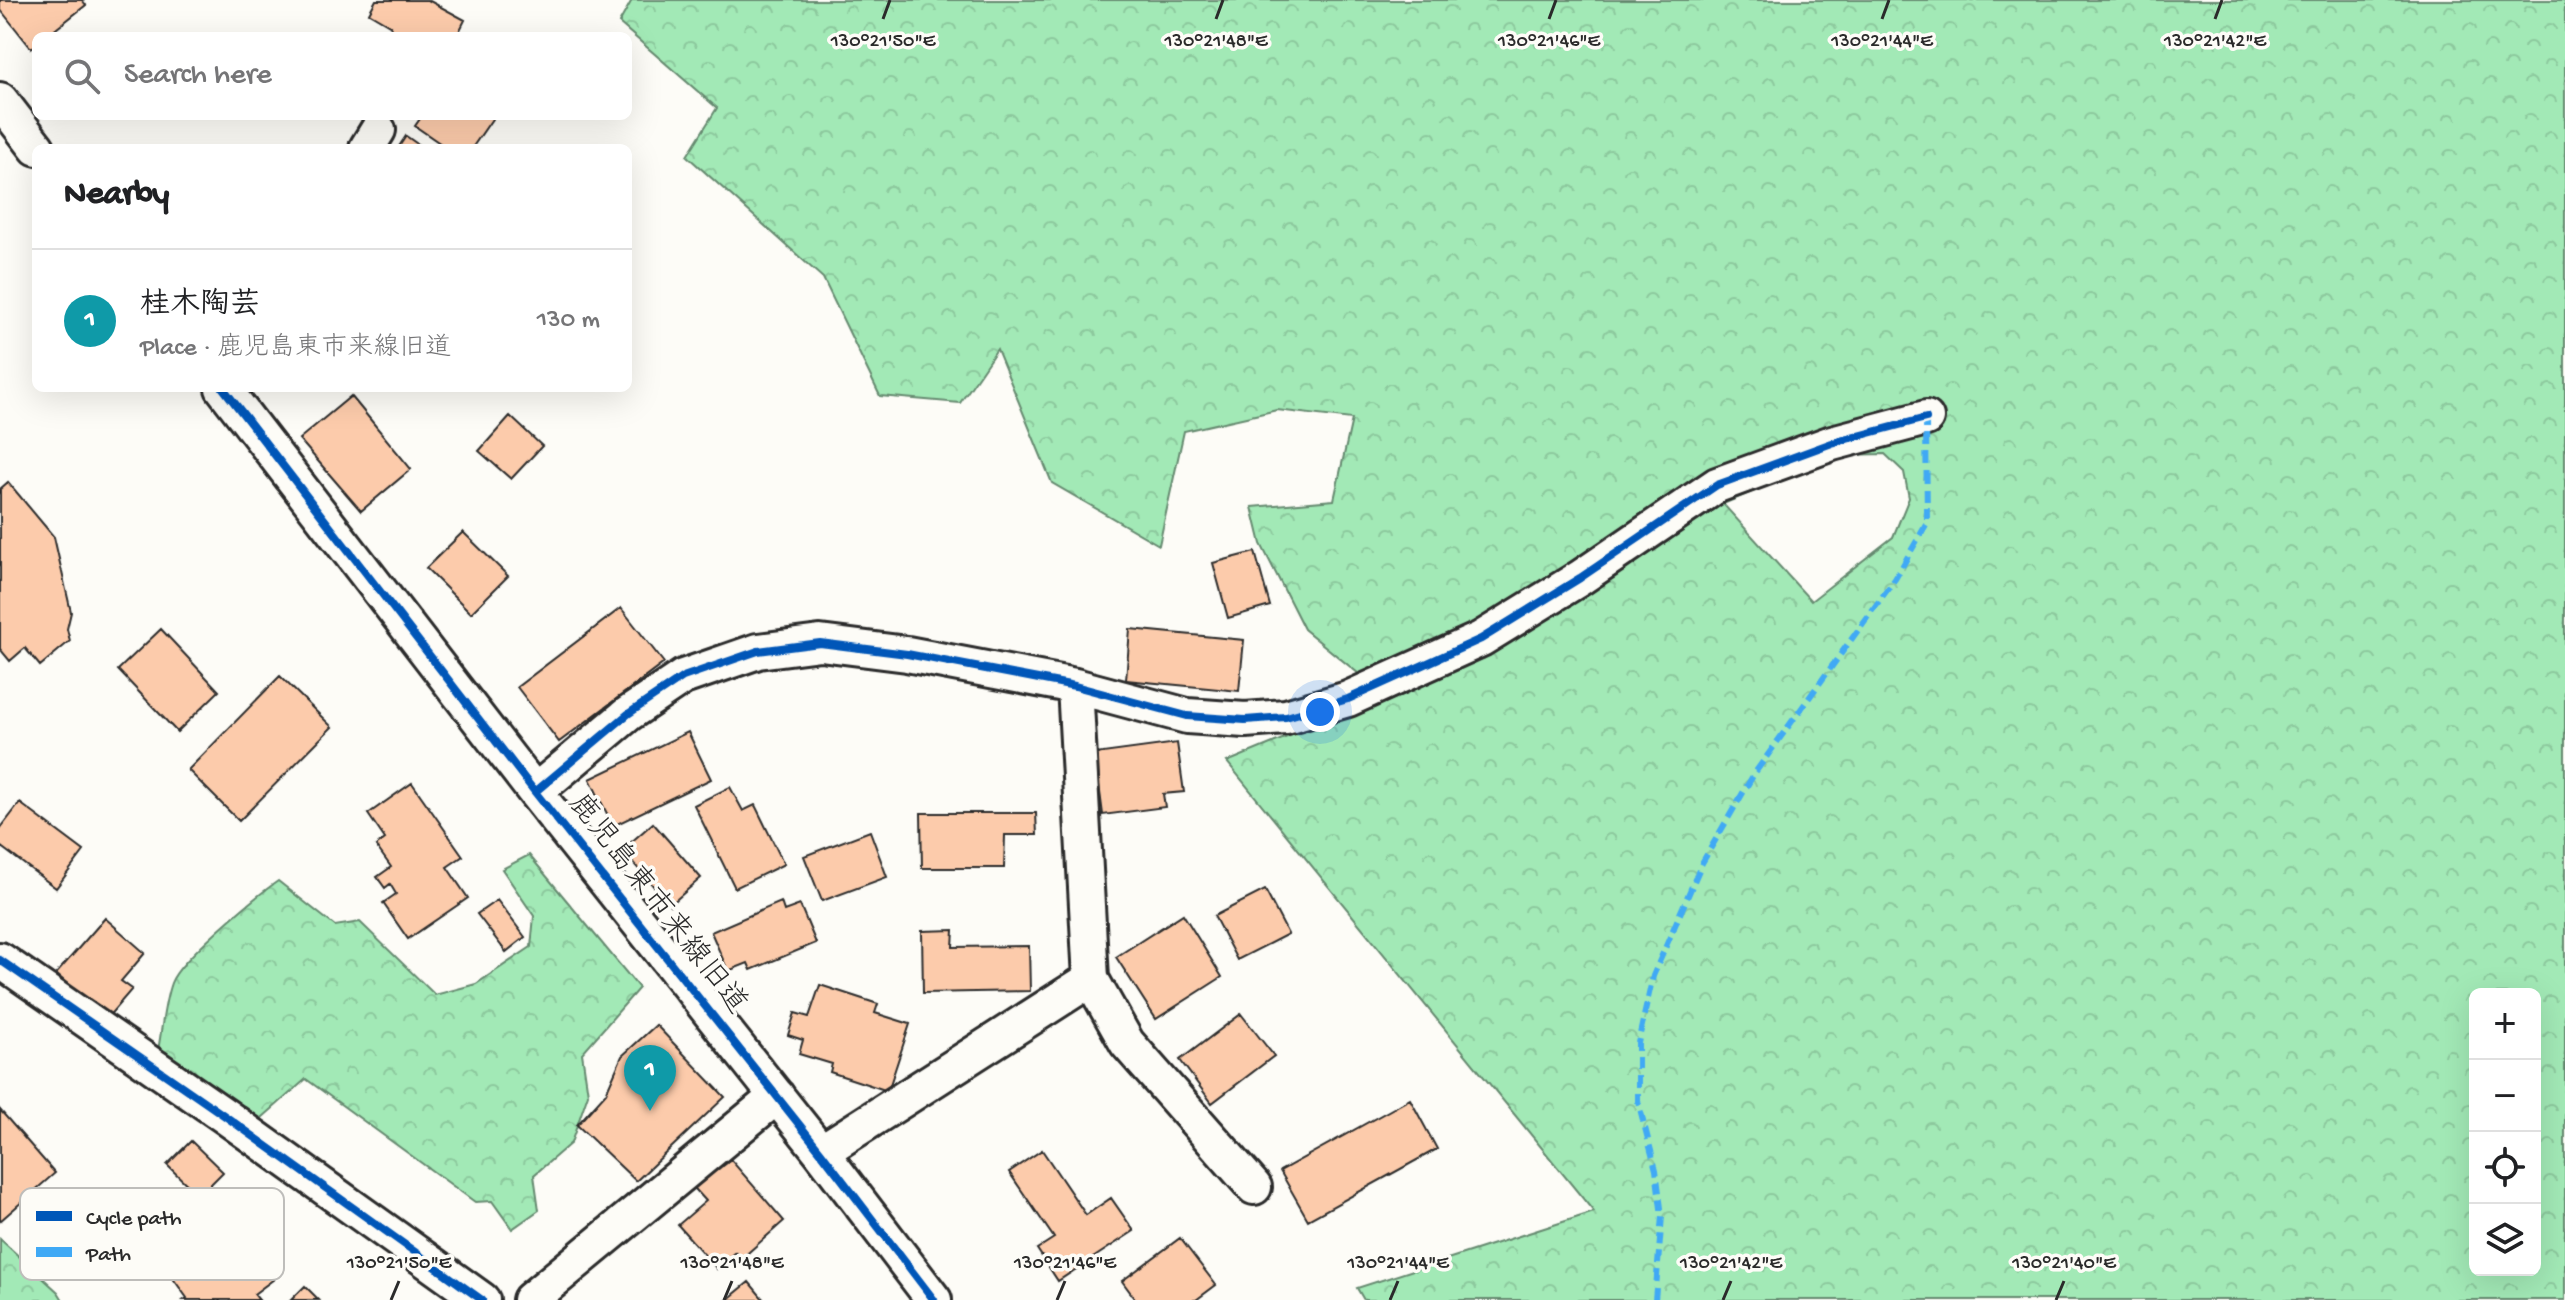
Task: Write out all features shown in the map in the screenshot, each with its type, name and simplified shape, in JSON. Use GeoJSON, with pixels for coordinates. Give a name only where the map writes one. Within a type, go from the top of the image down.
{"type":"FeatureCollection","features":[{"type":"Feature","properties":{"kind":"street"},"geometry":{"type":"LineString","coordinates":[[0,100],[34,144]]}},
{"type":"Feature","properties":{"kind":"street","name":"鹿児島東市来線旧道"},"geometry":{"type":"LineString","coordinates":[[226,392],[934,1300]]}},
{"type":"Feature","properties":{"kind":"street"},"geometry":{"type":"LineString","coordinates":[[535,792],[628,714],[683,677],[758,651],[820,643],[907,654],[1075,686],[1187,716],[1245,720],[1286,717],[1348,699],[1481,639],[1580,578],[1717,485],[1832,443],[1926,418]]}},
{"type":"Feature","properties":{"kind":"street"},"geometry":{"type":"LineString","coordinates":[[1075,686],[1091,979],[1127,1043],[1254,1187]]}},
{"type":"Feature","properties":{"kind":"street"},"geometry":{"type":"LineString","coordinates":[[0,960],[482,1300]]}},
{"type":"Feature","properties":{"kind":"street"},"geometry":{"type":"LineString","coordinates":[[821,1152],[1091,979]]}},
{"type":"Feature","properties":{"kind":"street"},"geometry":{"type":"LineString","coordinates":[[530,1300],[777,1096]]}},
{"type":"Feature","properties":{"kind":"green space"},"geometry":{"type":"Polygon","coordinates":[[[632,0],[2565,0],[2565,1300],[1364,1300],[1357,1288],[1594,1212],[1227,762],[1386,696],[1304,629],[1261,544],[1252,507],[1334,500],[1352,419],[1277,410],[1184,431],[1159,545],[1052,483],[997,349],[960,403],[880,396],[823,278],[687,156],[717,108],[619,23],[632,0]],[[1885,454],[1841,455],[1723,504],[1811,601],[1893,537],[1909,498],[1904,472],[1885,454]]]}},
{"type":"Feature","properties":{"kind":"green space"},"geometry":{"type":"Polygon","coordinates":[[[529,855],[639,988],[582,1053],[588,1094],[571,1143],[534,1175],[539,1210],[512,1229],[492,1201],[475,1202],[306,1079],[254,1125],[157,1056],[166,1000],[177,973],[219,929],[278,881],[335,926],[360,922],[435,995],[476,984],[531,947],[534,916],[502,869],[529,855]]]}},
{"type":"Feature","properties":{"kind":"green space"},"geometry":{"type":"Polygon","coordinates":[[[0,1239],[20,1257],[20,1280],[45,1280],[63,1300],[0,1300],[0,1239]]]}},
{"type":"Feature","properties":{"kind":"building"},"geometry":{"type":"Polygon","coordinates":[[[0,0],[82,0],[86,5],[52,32],[32,32],[31,48],[0,9],[0,0]]]}},
{"type":"Feature","properties":{"kind":"building"},"geometry":{"type":"Polygon","coordinates":[[[376,0],[428,0],[465,20],[459,32],[388,32],[391,26],[369,13],[376,0]]]}},
{"type":"Feature","properties":{"kind":"building"},"geometry":{"type":"Polygon","coordinates":[[[419,120],[491,120],[475,144],[441,144],[415,126],[419,120]]]}},
{"type":"Feature","properties":{"kind":"building"},"geometry":{"type":"Polygon","coordinates":[[[406,136],[417,144],[401,144],[406,136]]]}},
{"type":"Feature","properties":{"kind":"building"},"geometry":{"type":"Polygon","coordinates":[[[351,396],[411,469],[361,511],[299,439],[351,396]]]}},
{"type":"Feature","properties":{"kind":"building"},"geometry":{"type":"Polygon","coordinates":[[[510,416],[542,446],[511,479],[479,451],[510,416]]]}},
{"type":"Feature","properties":{"kind":"building"},"geometry":{"type":"Polygon","coordinates":[[[8,482],[54,537],[71,612],[67,629],[70,641],[40,666],[25,648],[10,661],[0,649],[0,489],[8,482]]]}},
{"type":"Feature","properties":{"kind":"building"},"geometry":{"type":"Polygon","coordinates":[[[463,532],[508,576],[471,613],[426,568],[463,532]]]}},
{"type":"Feature","properties":{"kind":"building"},"geometry":{"type":"Polygon","coordinates":[[[1255,552],[1270,606],[1228,618],[1213,563],[1255,552]]]}},
{"type":"Feature","properties":{"kind":"building"},"geometry":{"type":"Polygon","coordinates":[[[621,608],[664,663],[559,742],[517,687],[621,608]]]}},
{"type":"Feature","properties":{"kind":"building"},"geometry":{"type":"Polygon","coordinates":[[[161,629],[219,691],[177,732],[118,670],[161,629]]]}},
{"type":"Feature","properties":{"kind":"building"},"geometry":{"type":"Polygon","coordinates":[[[1130,629],[1244,640],[1239,691],[1126,680],[1130,629]]]}},
{"type":"Feature","properties":{"kind":"building"},"geometry":{"type":"Polygon","coordinates":[[[280,676],[332,727],[239,821],[188,770],[280,676]]]}},
{"type":"Feature","properties":{"kind":"building"},"geometry":{"type":"Polygon","coordinates":[[[688,732],[711,779],[613,826],[590,779],[688,732]]]}},
{"type":"Feature","properties":{"kind":"building"},"geometry":{"type":"Polygon","coordinates":[[[1177,743],[1184,792],[1163,794],[1165,807],[1103,815],[1095,754],[1177,743]]]}},
{"type":"Feature","properties":{"kind":"building"},"geometry":{"type":"Polygon","coordinates":[[[412,783],[463,856],[447,867],[468,898],[408,939],[383,903],[396,894],[390,884],[385,888],[377,877],[391,867],[376,846],[385,839],[368,814],[412,783]]]}},
{"type":"Feature","properties":{"kind":"building"},"geometry":{"type":"Polygon","coordinates":[[[730,787],[743,811],[755,805],[784,864],[735,888],[694,805],[730,787]]]}},
{"type":"Feature","properties":{"kind":"building"},"geometry":{"type":"Polygon","coordinates":[[[20,803],[84,851],[56,888],[0,846],[0,829],[20,803]]]}},
{"type":"Feature","properties":{"kind":"building"},"geometry":{"type":"Polygon","coordinates":[[[921,813],[1036,813],[1037,835],[1005,835],[1004,868],[922,868],[921,813]]]}},
{"type":"Feature","properties":{"kind":"building"},"geometry":{"type":"Polygon","coordinates":[[[653,823],[701,878],[670,905],[622,850],[653,823]]]}},
{"type":"Feature","properties":{"kind":"building"},"geometry":{"type":"Polygon","coordinates":[[[870,831],[887,877],[822,901],[804,856],[870,831]]]}},
{"type":"Feature","properties":{"kind":"building"},"geometry":{"type":"Polygon","coordinates":[[[1265,890],[1288,934],[1237,960],[1214,916],[1265,890]]]}},
{"type":"Feature","properties":{"kind":"building"},"geometry":{"type":"Polygon","coordinates":[[[497,900],[525,937],[506,952],[477,914],[497,900]]]}},
{"type":"Feature","properties":{"kind":"building"},"geometry":{"type":"Polygon","coordinates":[[[781,902],[784,911],[800,905],[816,943],[751,970],[748,963],[728,971],[711,932],[781,902]]]}},
{"type":"Feature","properties":{"kind":"building"},"geometry":{"type":"Polygon","coordinates":[[[1183,914],[1222,977],[1156,1019],[1116,957],[1183,914]]]}},
{"type":"Feature","properties":{"kind":"building"},"geometry":{"type":"Polygon","coordinates":[[[105,918],[145,953],[121,981],[132,989],[107,1018],[56,974],[105,918]]]}},
{"type":"Feature","properties":{"kind":"building"},"geometry":{"type":"Polygon","coordinates":[[[954,930],[953,947],[1029,946],[1030,991],[923,993],[922,931],[954,930]]]}},
{"type":"Feature","properties":{"kind":"building"},"geometry":{"type":"Polygon","coordinates":[[[820,985],[878,1004],[875,1013],[910,1024],[888,1091],[830,1072],[832,1064],[799,1054],[803,1040],[788,1035],[795,1013],[809,1017],[820,985]]]}},
{"type":"Feature","properties":{"kind":"building"},"geometry":{"type":"Polygon","coordinates":[[[1241,1014],[1274,1056],[1212,1103],[1180,1060],[1241,1014]]]}},
{"type":"Feature","properties":{"kind":"building"},"geometry":{"type":"Polygon","coordinates":[[[656,1025],[725,1097],[636,1181],[577,1125],[606,1093],[622,1056],[656,1025]]]}},
{"type":"Feature","properties":{"kind":"building"},"geometry":{"type":"Polygon","coordinates":[[[1410,1099],[1437,1149],[1308,1220],[1280,1171],[1410,1099]]]}},
{"type":"Feature","properties":{"kind":"building"},"geometry":{"type":"Polygon","coordinates":[[[0,1110],[55,1173],[38,1188],[20,1188],[20,1204],[0,1221],[0,1110]]]}},
{"type":"Feature","properties":{"kind":"building"},"geometry":{"type":"Polygon","coordinates":[[[191,1141],[223,1172],[207,1188],[191,1188],[167,1165],[191,1141]]]}},
{"type":"Feature","properties":{"kind":"building"},"geometry":{"type":"Polygon","coordinates":[[[1042,1150],[1086,1215],[1111,1198],[1134,1231],[1058,1281],[1037,1249],[1054,1238],[1009,1172],[1042,1150]]]}},
{"type":"Feature","properties":{"kind":"building"},"geometry":{"type":"Polygon","coordinates":[[[713,1156],[723,1166],[731,1160],[784,1221],[741,1259],[735,1252],[717,1269],[678,1225],[706,1201],[686,1179],[713,1156]]]}},
{"type":"Feature","properties":{"kind":"building"},"geometry":{"type":"Polygon","coordinates":[[[1180,1238],[1216,1285],[1196,1300],[1136,1300],[1122,1281],[1180,1238]]]}},
{"type":"Feature","properties":{"kind":"building"},"geometry":{"type":"Polygon","coordinates":[[[174,1280],[273,1280],[254,1294],[259,1300],[184,1300],[187,1298],[174,1280]]]}},
{"type":"Feature","properties":{"kind":"building"},"geometry":{"type":"Polygon","coordinates":[[[749,1282],[764,1300],[727,1300],[749,1282]]]}},
{"type":"Feature","properties":{"kind":"building"},"geometry":{"type":"Polygon","coordinates":[[[305,1286],[319,1300],[291,1300],[305,1286]]]}},
{"type":"Feature","properties":{"kind":"marked path"},"geometry":{"type":"LineString","coordinates":[[1655,1300],[1662,1216],[1656,1170],[1638,1101],[1638,1043],[1653,976],[1702,863],[1754,774],[1895,579],[1927,523],[1926,418]]}},
{"type":"Feature","properties":{"kind":"cycle path"},"geometry":{"type":"LineString","coordinates":[[226,392],[934,1300]]}},
{"type":"Feature","properties":{"kind":"cycle path"},"geometry":{"type":"LineString","coordinates":[[535,792],[628,714],[683,677],[758,651],[820,643],[907,654],[1075,686],[1187,716],[1245,720],[1286,717],[1348,699],[1481,639],[1580,578],[1717,485],[1832,443],[1926,418]]}},
{"type":"Feature","properties":{"kind":"cycle path"},"geometry":{"type":"LineString","coordinates":[[0,960],[482,1300]]}},
{"type":"Feature","properties":{"kind":"place","name":"桂木陶芸"},"geometry":{"type":"Point","coordinates":[650,1111]}}]}
